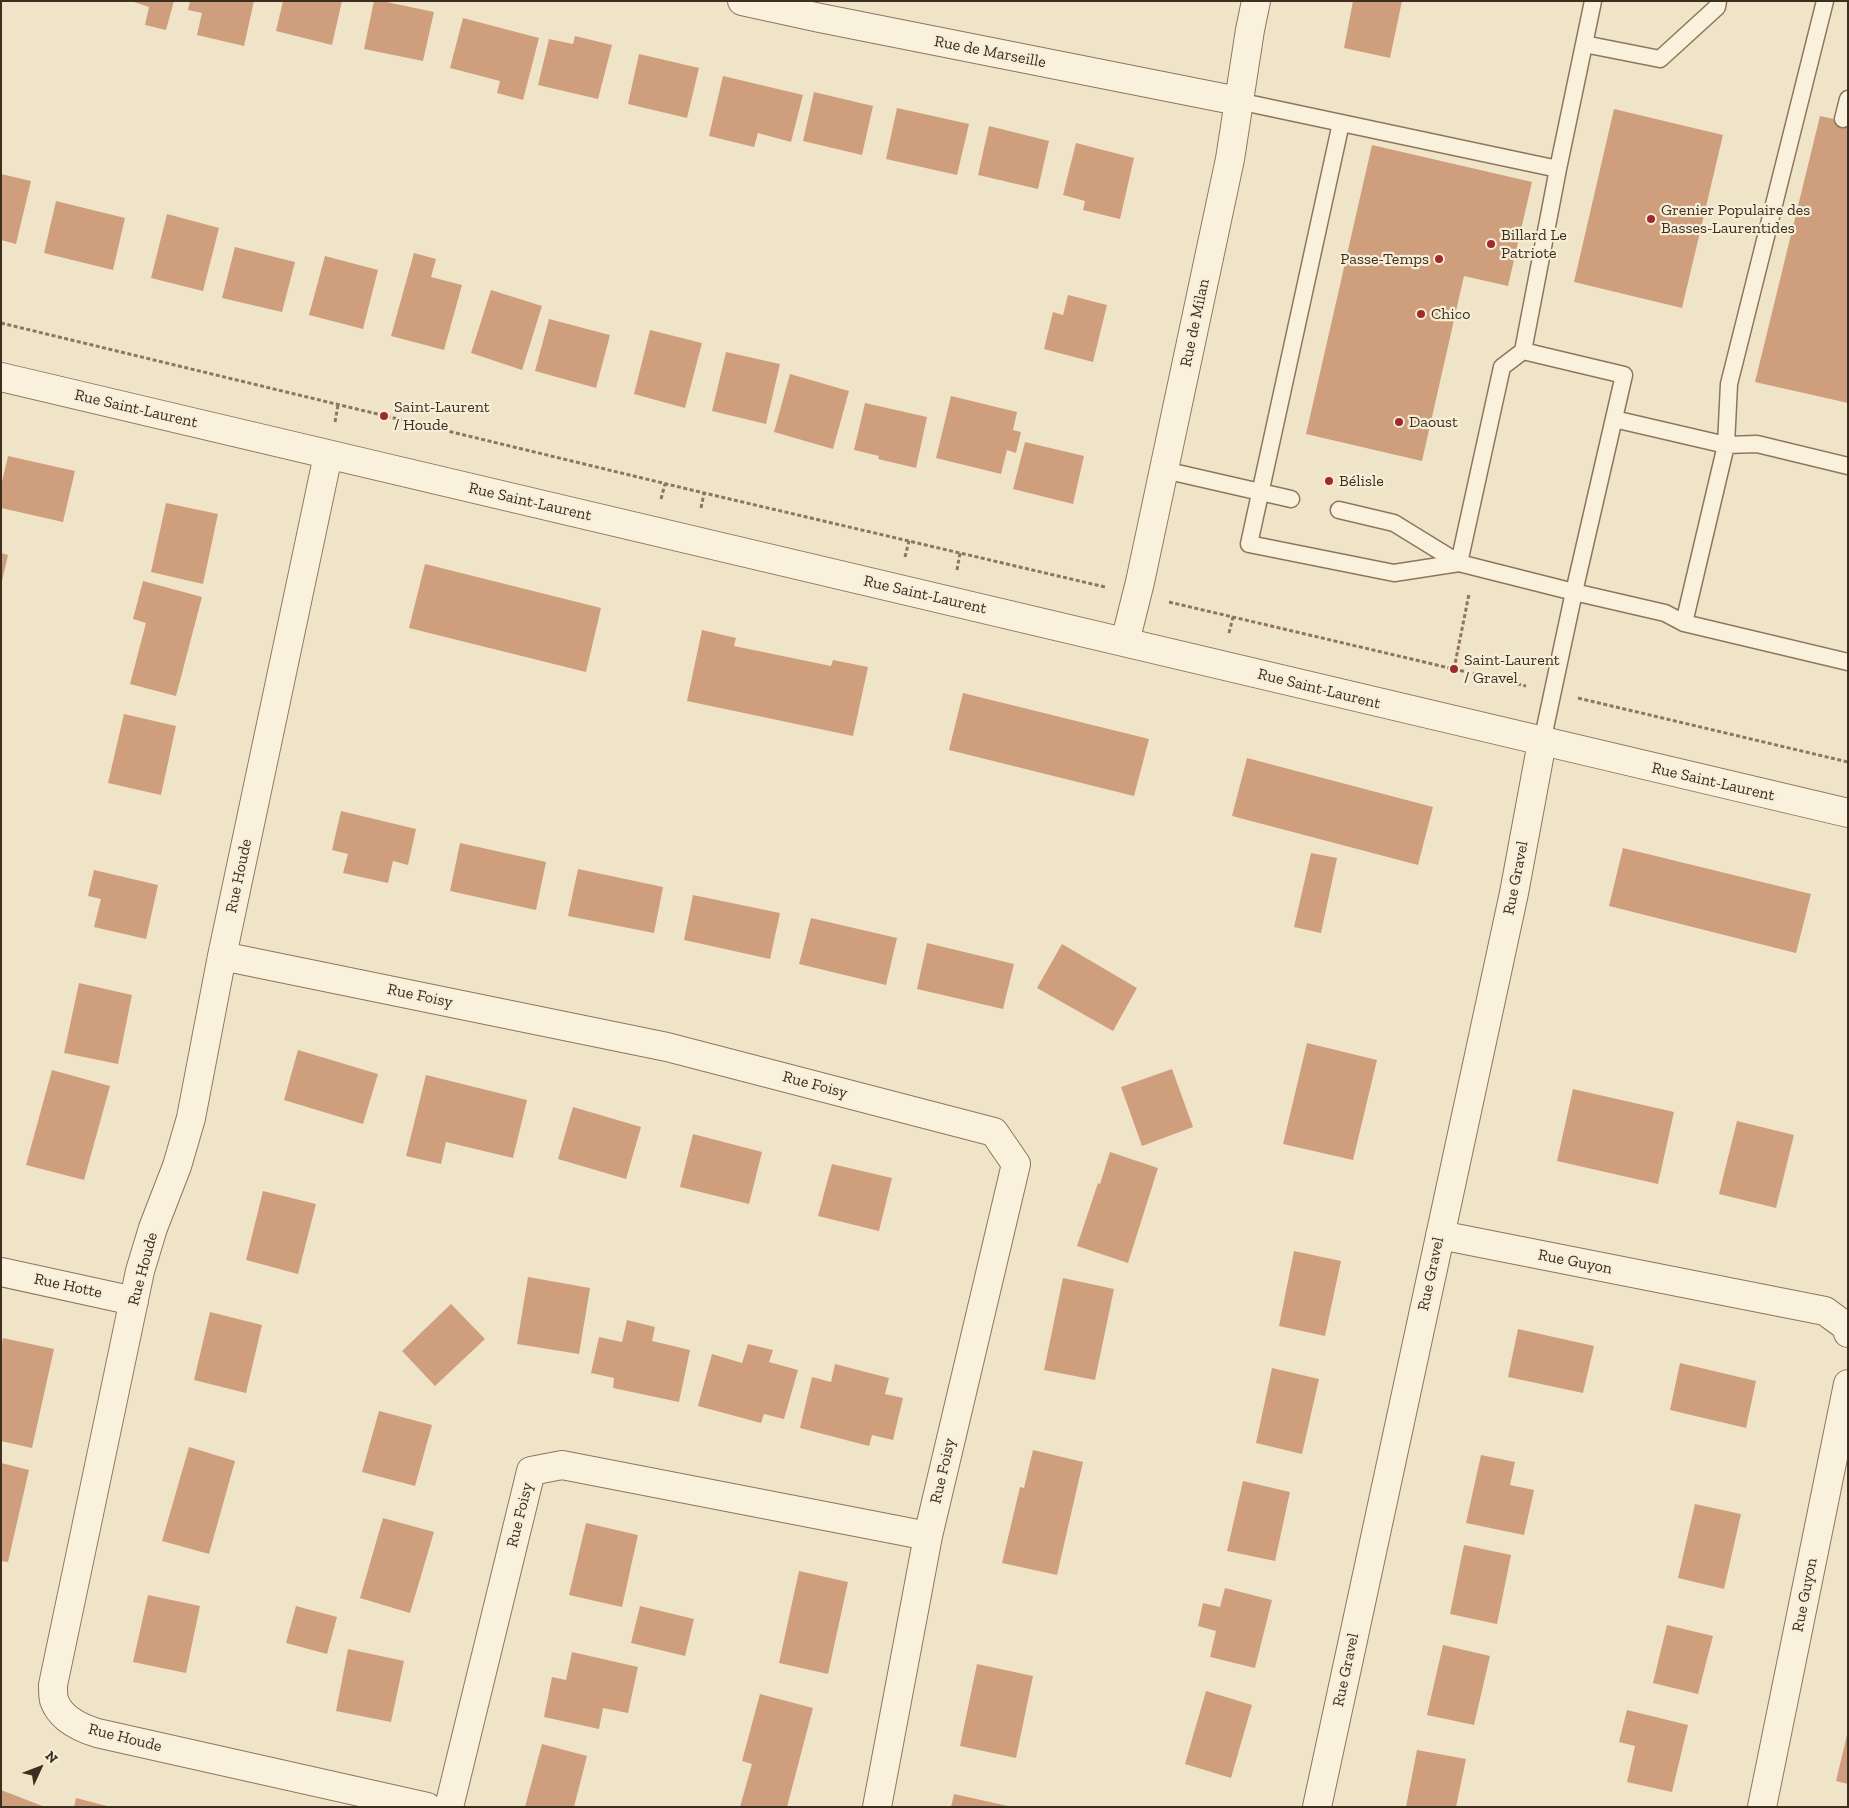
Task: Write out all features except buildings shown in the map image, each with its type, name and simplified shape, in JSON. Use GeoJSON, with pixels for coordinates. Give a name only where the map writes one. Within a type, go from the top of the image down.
{"type":"FeatureCollection","features":[{"type":"Feature","properties":{"kind":"street","name":"Rue de Marseille"},"geometry":{"type":"LineString","coordinates":[[742,1],[822,10],[1238,101]]}},
{"type":"Feature","properties":{"kind":"street","name":"Rue de Milan"},"geometry":{"type":"LineString","coordinates":[[1125,642],[1164,470],[1230,159],[1238,101],[1256,1]]}},
{"type":"Feature","properties":{"kind":"street","name":"Rue Saint-Laurent"},"geometry":{"type":"LineString","coordinates":[[1,377],[1848,813]]}},
{"type":"Feature","properties":{"kind":"street","name":"Rue Houde"},"geometry":{"type":"LineString","coordinates":[[328,455],[222,956],[191,1118],[177,1166],[153,1228],[140,1271],[53,1684],[54,1700],[61,1712],[85,1729],[97,1733],[428,1807]]}},
{"type":"Feature","properties":{"kind":"street","name":"Rue Gravel"},"geometry":{"type":"LineString","coordinates":[[1317,1807],[1514,893],[1542,742]]}},
{"type":"Feature","properties":{"kind":"street","name":"Rue Foisy"},"geometry":{"type":"LineString","coordinates":[[222,956],[667,1046],[994,1132],[1016,1164],[928,1536],[877,1807]]}},
{"type":"Feature","properties":{"kind":"street","name":"Rue Guyon"},"geometry":{"type":"LineString","coordinates":[[1440,1235],[1825,1311],[1847,1327],[1848,1333]]}},
{"type":"Feature","properties":{"kind":"street","name":"Rue Hotte"},"geometry":{"type":"LineString","coordinates":[[1,1272],[134,1300]]}},
{"type":"Feature","properties":{"kind":"street","name":"Rue Guyon"},"geometry":{"type":"LineString","coordinates":[[1762,1807],[1848,1384]]}},
{"type":"Feature","properties":{"kind":"street","name":"Rue Foisy"},"geometry":{"type":"LineString","coordinates":[[449,1807],[531,1471],[562,1465],[928,1536]]}},
{"type":"Feature","properties":{"kind":"lane"},"geometry":{"type":"LineString","coordinates":[[1467,565],[1502,367],[1523,351],[1593,1]]}},
{"type":"Feature","properties":{"kind":"lane"},"geometry":{"type":"LineString","coordinates":[[1584,44],[1660,59],[1717,7],[1718,1]]}},
{"type":"Feature","properties":{"kind":"lane"},"geometry":{"type":"LineString","coordinates":[[1684,623],[1726,445],[1729,384],[1824,1]]}},
{"type":"Feature","properties":{"kind":"lane"},"geometry":{"type":"LineString","coordinates":[[1843,119],[1848,99]]}},
{"type":"Feature","properties":{"kind":"lane"},"geometry":{"type":"LineString","coordinates":[[1238,101],[1558,169]]}},
{"type":"Feature","properties":{"kind":"lane"},"geometry":{"type":"LineString","coordinates":[[1341,123],[1249,544],[1394,573],[1467,565]]}},
{"type":"Feature","properties":{"kind":"lane"},"geometry":{"type":"LineString","coordinates":[[1523,351],[1624,375],[1542,742]]}},
{"type":"Feature","properties":{"kind":"lane"},"geometry":{"type":"LineString","coordinates":[[1614,419],[1726,445],[1757,444],[1848,466]]}},
{"type":"Feature","properties":{"kind":"lane"},"geometry":{"type":"LineString","coordinates":[[1164,470],[1291,499]]}},
{"type":"Feature","properties":{"kind":"lane"},"geometry":{"type":"LineString","coordinates":[[1339,510],[1394,523],[1467,565],[1665,613],[1684,623],[1848,662]]}},
{"type":"Feature","properties":{"kind":"path"},"geometry":{"type":"LineString","coordinates":[[1,323],[704,494],[1085,582]]}},
{"type":"Feature","properties":{"kind":"path"},"geometry":{"type":"LineString","coordinates":[[336,417],[338,405]]}},
{"type":"Feature","properties":{"kind":"path"},"geometry":{"type":"LineString","coordinates":[[1454,669],[1467,565]]}},
{"type":"Feature","properties":{"kind":"path"},"geometry":{"type":"LineString","coordinates":[[1171,603],[1514,683]]}},
{"type":"Feature","properties":{"kind":"path"},"geometry":{"type":"LineString","coordinates":[[1597,703],[1848,762]]}},
{"type":"Feature","properties":{"kind":"place","name":"Grenier Populaire des Basses-Laurentides"},"geometry":{"type":"Point","coordinates":[1651,219]}},
{"type":"Feature","properties":{"kind":"place","name":"Billard Le Patriote"},"geometry":{"type":"Point","coordinates":[1491,244]}},
{"type":"Feature","properties":{"kind":"place","name":"Passe-Temps"},"geometry":{"type":"Point","coordinates":[1439,259]}},
{"type":"Feature","properties":{"kind":"place","name":"Chico"},"geometry":{"type":"Point","coordinates":[1421,314]}},
{"type":"Feature","properties":{"kind":"place","name":"Saint-Laurent / Houde"},"geometry":{"type":"Point","coordinates":[384,416]}},
{"type":"Feature","properties":{"kind":"place","name":"Daoust"},"geometry":{"type":"Point","coordinates":[1399,422]}},
{"type":"Feature","properties":{"kind":"place","name":"Bélisle"},"geometry":{"type":"Point","coordinates":[1329,481]}},
{"type":"Feature","properties":{"kind":"place","name":"Saint-Laurent / Gravel"},"geometry":{"type":"Point","coordinates":[1454,669]}}]}
